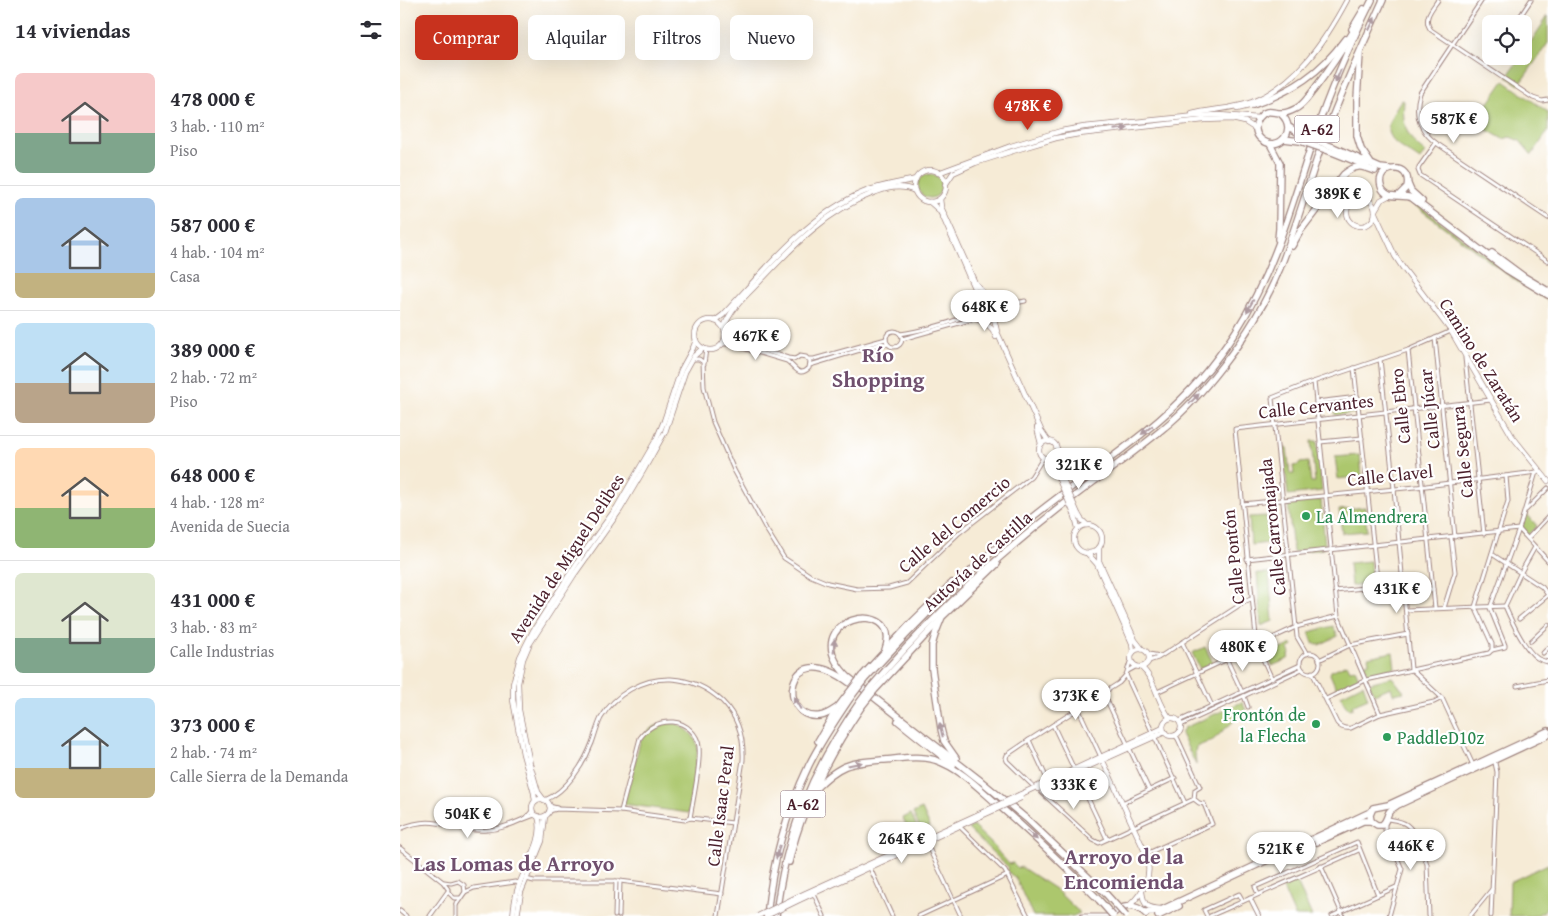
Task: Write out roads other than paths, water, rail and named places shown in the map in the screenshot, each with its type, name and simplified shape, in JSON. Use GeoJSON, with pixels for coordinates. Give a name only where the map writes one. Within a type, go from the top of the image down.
{"type":"FeatureCollection","features":[{"type":"Feature","properties":{"kind":"highway"},"geometry":{"type":"LineString","coordinates":[[1281,114],[1300,106],[1326,74],[1356,26],[1368,0]]}},
{"type":"Feature","properties":{"kind":"highway","name":"Autovía de Castilla"},"geometry":{"type":"LineString","coordinates":[[766,916],[777,854],[792,805],[822,740],[863,678],[939,601],[1011,534],[1161,418],[1215,361],[1236,332],[1271,264],[1322,117],[1354,38],[1372,0]]}},
{"type":"Feature","properties":{"kind":"highway","name":"Autovía de Castilla"},"geometry":{"type":"LineString","coordinates":[[778,916],[787,855],[806,794],[831,745],[860,705],[920,634],[963,591],[1033,529],[1166,426],[1198,396],[1223,366],[1244,336],[1259,313],[1279,270],[1324,140],[1360,49],[1383,0]]}},
{"type":"Feature","properties":{"kind":"highway"},"geometry":{"type":"LineString","coordinates":[[1253,105],[1291,89],[1317,70],[1341,44],[1364,9]]}},
{"type":"Feature","properties":{"kind":"highway"},"geometry":{"type":"LineString","coordinates":[[1360,49],[1357,136],[1361,148],[1370,162]]}},
{"type":"Feature","properties":{"kind":"highway"},"geometry":{"type":"LineString","coordinates":[[1284,139],[1289,128],[1288,122],[1281,114],[1267,112],[1259,118],[1256,129],[1257,133],[1262,140],[1270,144],[1276,144],[1284,139],[1301,138]]}},
{"type":"Feature","properties":{"kind":"highway"},"geometry":{"type":"LineString","coordinates":[[1289,128],[1301,138],[1357,161],[1375,171],[1381,180]]}},
{"type":"Feature","properties":{"kind":"highway"},"geometry":{"type":"LineString","coordinates":[[1270,144],[1278,158],[1280,174],[1279,229],[1271,264]]}},
{"type":"Feature","properties":{"kind":"highway"},"geometry":{"type":"LineString","coordinates":[[1332,150],[1370,162],[1380,168],[1397,169],[1404,172],[1411,191],[1417,197],[1523,276],[1548,291]]}},
{"type":"Feature","properties":{"kind":"highway"},"geometry":{"type":"LineString","coordinates":[[1279,270],[1301,230],[1344,174],[1351,168],[1356,167],[1375,171]]}},
{"type":"Feature","properties":{"kind":"highway"},"geometry":{"type":"LineString","coordinates":[[1389,170],[1383,174],[1381,180],[1382,189],[1390,195],[1407,196],[1415,200],[1507,270],[1548,295]]}},
{"type":"Feature","properties":{"kind":"highway"},"geometry":{"type":"LineString","coordinates":[[1399,195],[1408,184]]}},
{"type":"Feature","properties":{"kind":"highway"},"geometry":{"type":"LineString","coordinates":[[873,689],[942,617],[1064,504]]}},
{"type":"Feature","properties":{"kind":"highway"},"geometry":{"type":"LineString","coordinates":[[863,678],[885,650],[952,583],[994,546],[1011,534]]}},
{"type":"Feature","properties":{"kind":"highway"},"geometry":{"type":"LineString","coordinates":[[942,617],[936,632],[932,654],[932,669],[940,729],[944,741],[953,755],[1051,841],[1126,916]]}},
{"type":"Feature","properties":{"kind":"highway"},"geometry":{"type":"LineString","coordinates":[[885,650],[888,640],[886,630],[878,622],[865,618],[854,619],[844,623],[836,633],[832,644],[836,661],[848,677],[981,781]]}},
{"type":"Feature","properties":{"kind":"highway"},"geometry":{"type":"LineString","coordinates":[[838,707],[822,716],[813,716],[803,712],[793,698],[792,688],[795,678],[805,669],[815,667],[830,670],[840,676],[926,744],[1040,842],[1099,900],[1112,916],[1116,910],[1129,906],[1144,912],[1156,912],[1370,812],[1377,806],[1383,807],[1548,733]]}},
{"type":"Feature","properties":{"kind":"highway"},"geometry":{"type":"LineString","coordinates":[[792,805],[801,776],[822,733],[838,707],[850,695]]}},
{"type":"Feature","properties":{"kind":"highway"},"geometry":{"type":"LineString","coordinates":[[778,916],[790,858],[800,825],[829,758],[860,705]]}},
{"type":"Feature","properties":{"kind":"highway"},"geometry":{"type":"LineString","coordinates":[[1158,916],[1362,821],[1382,825],[1398,804],[1548,733]]}},
{"type":"Feature","properties":{"kind":"highway"},"geometry":{"type":"LineString","coordinates":[[815,788],[832,772],[850,764],[907,758],[936,760],[954,769],[969,780]]}},
{"type":"Feature","properties":{"kind":"highway"},"geometry":{"type":"LineString","coordinates":[[1383,807],[1386,809],[1387,818]]}},
{"type":"Feature","properties":{"kind":"highway"},"geometry":{"type":"LineString","coordinates":[[1370,812],[1374,823]]}},
{"type":"Feature","properties":{"kind":"highway"},"geometry":{"type":"LineString","coordinates":[[1167,916],[1173,909]]}},
{"type":"Feature","properties":{"kind":"street"},"geometry":{"type":"LineString","coordinates":[[1182,116],[1252,102],[1280,86],[1305,64],[1321,43],[1347,0]]}},
{"type":"Feature","properties":{"kind":"street"},"geometry":{"type":"LineString","coordinates":[[1438,0],[1428,15],[1428,26],[1533,98],[1542,101],[1548,100]]}},
{"type":"Feature","properties":{"kind":"street"},"geometry":{"type":"LineString","coordinates":[[1482,0],[1427,83],[1418,100],[1417,113],[1420,124],[1429,138],[1548,218]]}},
{"type":"Feature","properties":{"kind":"street"},"geometry":{"type":"LineString","coordinates":[[1521,15],[1531,0]]}},
{"type":"Feature","properties":{"kind":"street"},"geometry":{"type":"LineString","coordinates":[[1196,116],[1253,105]]}},
{"type":"Feature","properties":{"kind":"street"},"geometry":{"type":"LineString","coordinates":[[915,191],[916,179],[920,174],[927,171],[938,173],[1012,146],[1061,131],[1182,116],[1259,118]]}},
{"type":"Feature","properties":{"kind":"street"},"geometry":{"type":"LineString","coordinates":[[930,202],[944,194],[946,185],[953,173],[975,163],[1019,148],[1056,138],[1204,120],[1232,119],[1245,122],[1256,129]]}},
{"type":"Feature","properties":{"kind":"street"},"geometry":{"type":"LineString","coordinates":[[1436,143],[1419,167],[1420,175],[1548,261]]}},
{"type":"Feature","properties":{"kind":"street"},"geometry":{"type":"LineString","coordinates":[[938,173],[946,185]]}},
{"type":"Feature","properties":{"kind":"street"},"geometry":{"type":"LineString","coordinates":[[808,359],[810,365],[807,371],[800,372],[787,362],[729,344],[722,344],[712,350],[705,349],[696,340],[696,329],[704,321],[715,320],[723,315],[795,240],[827,212],[865,191],[916,179]]}},
{"type":"Feature","properties":{"kind":"street"},"geometry":{"type":"LineString","coordinates":[[722,344],[725,337],[724,328],[730,314],[798,243],[830,215],[858,199],[898,186],[915,191],[922,200],[930,202],[939,210],[974,288],[975,298],[964,316],[909,333],[900,334],[893,331],[888,334],[886,339],[888,344]]}},
{"type":"Feature","properties":{"kind":"street"},"geometry":{"type":"LineString","coordinates":[[1375,212],[1371,202],[1358,198],[1351,202],[1347,210],[1348,218],[1354,224],[1362,226],[1370,223],[1381,200],[1382,189]]}},
{"type":"Feature","properties":{"kind":"street"},"geometry":{"type":"LineString","coordinates":[[1371,202],[1381,200],[1390,195]]}},
{"type":"Feature","properties":{"kind":"street"},"geometry":{"type":"LineString","coordinates":[[940,198],[941,207],[975,283],[984,295]]}},
{"type":"Feature","properties":{"kind":"street","name":"Camino de Zaratán"},"geometry":{"type":"LineString","coordinates":[[1375,212],[1395,256],[1451,331],[1465,355],[1469,367],[1512,436],[1538,472],[1548,481]]}},
{"type":"Feature","properties":{"kind":"street"},"geometry":{"type":"LineString","coordinates":[[1370,223],[1381,226]]}},
{"type":"Feature","properties":{"kind":"street"},"geometry":{"type":"LineString","coordinates":[[975,298],[984,295],[992,297],[996,303],[997,312]]}},
{"type":"Feature","properties":{"kind":"street"},"geometry":{"type":"LineString","coordinates":[[996,303],[1006,305],[1025,301]]}},
{"type":"Feature","properties":{"kind":"street"},"geometry":{"type":"LineString","coordinates":[[1006,305],[997,312],[994,318],[997,332],[1041,430],[1049,442],[1056,447],[1056,462],[1077,515],[1078,528]]}},
{"type":"Feature","properties":{"kind":"street"},"geometry":{"type":"LineString","coordinates":[[970,309],[976,319]]}},
{"type":"Feature","properties":{"kind":"street"},"geometry":{"type":"LineString","coordinates":[[985,322],[994,318]]}},
{"type":"Feature","properties":{"kind":"street"},"geometry":{"type":"LineString","coordinates":[[902,339],[970,320],[976,319],[985,322],[993,330],[1038,431],[1041,444],[1039,452],[1060,476]]}},
{"type":"Feature","properties":{"kind":"street"},"geometry":{"type":"LineString","coordinates":[[715,320],[724,328]]}},
{"type":"Feature","properties":{"kind":"street"},"geometry":{"type":"LineString","coordinates":[[1380,714],[1338,616],[1314,382],[1408,350],[1451,331]]}},
{"type":"Feature","properties":{"kind":"street"},"geometry":{"type":"LineString","coordinates":[[810,365],[880,344],[896,347],[902,339],[900,334]]}},
{"type":"Feature","properties":{"kind":"street"},"geometry":{"type":"LineString","coordinates":[[725,337],[795,359],[803,356],[808,359],[814,359],[886,339]]}},
{"type":"Feature","properties":{"kind":"street","name":"Calle Júcar"},"geometry":{"type":"LineString","coordinates":[[1435,338],[1450,483],[1455,572],[1444,608]]}},
{"type":"Feature","properties":{"kind":"street","name":"Avenida de Miguel Delibes"},"geometry":{"type":"LineString","coordinates":[[535,801],[523,754],[513,700],[513,684],[520,657],[533,631],[617,507],[656,440],[681,370],[696,340]]}},
{"type":"Feature","properties":{"kind":"street","name":"Avenida de Miguel Delibes"},"geometry":{"type":"LineString","coordinates":[[547,804],[538,792],[519,710],[518,683],[523,659],[529,645],[574,575],[620,510],[660,442],[680,384],[692,359],[698,352],[705,349]]}},
{"type":"Feature","properties":{"kind":"street","name":"Calle del Comercio"},"geometry":{"type":"LineString","coordinates":[[705,349],[704,387],[713,422],[748,496],[774,542],[784,558],[799,569],[811,576],[840,586],[857,589],[878,589],[907,583],[959,533],[1031,477],[1046,459]]}},
{"type":"Feature","properties":{"kind":"street","name":"Calle Ebro"},"geometry":{"type":"LineString","coordinates":[[1408,350],[1435,608]]}},
{"type":"Feature","properties":{"kind":"street"},"geometry":{"type":"LineString","coordinates":[[692,359],[701,360],[704,370]]}},
{"type":"Feature","properties":{"kind":"street"},"geometry":{"type":"LineString","coordinates":[[793,365],[795,359]]}},
{"type":"Feature","properties":{"kind":"street"},"geometry":{"type":"LineString","coordinates":[[1380,359],[1411,669],[1442,698],[1472,763]]}},
{"type":"Feature","properties":{"kind":"street","name":"Calle Segura"},"geometry":{"type":"LineString","coordinates":[[1469,367],[1470,402],[1484,534]]}},
{"type":"Feature","properties":{"kind":"street"},"geometry":{"type":"LineString","coordinates":[[1354,368],[1378,588]]}},
{"type":"Feature","properties":{"kind":"street","name":"Calle Carromajada"},"geometry":{"type":"LineString","coordinates":[[1305,653],[1296,627],[1272,398],[1314,382]]}},
{"type":"Feature","properties":{"kind":"street"},"geometry":{"type":"LineString","coordinates":[[1316,402],[1358,397]]}},
{"type":"Feature","properties":{"kind":"street","name":"Calle Cervantes"},"geometry":{"type":"LineString","coordinates":[[1235,429],[1491,400]]}},
{"type":"Feature","properties":{"kind":"street","name":"Calle Pontón"},"geometry":{"type":"LineString","coordinates":[[1235,429],[1256,646],[1272,678]]}},
{"type":"Feature","properties":{"kind":"street"},"geometry":{"type":"LineString","coordinates":[[1320,442],[1362,438]]}},
{"type":"Feature","properties":{"kind":"street"},"geometry":{"type":"LineString","coordinates":[[1041,444],[1049,442]]}},
{"type":"Feature","properties":{"kind":"street"},"geometry":{"type":"LineString","coordinates":[[1046,459],[1055,456]]}},
{"type":"Feature","properties":{"kind":"street"},"geometry":{"type":"LineString","coordinates":[[1326,699],[1366,680],[1489,653],[1492,650],[1506,647],[1490,608],[1538,472]]}},
{"type":"Feature","properties":{"kind":"street","name":"Calle Clavel"},"geometry":{"type":"LineString","coordinates":[[1242,504],[1423,486],[1538,472]]}},
{"type":"Feature","properties":{"kind":"street"},"geometry":{"type":"LineString","coordinates":[[1492,650],[1492,644],[1475,606],[1508,501],[1506,476]]}},
{"type":"Feature","properties":{"kind":"street"},"geometry":{"type":"LineString","coordinates":[[1525,511],[1548,488]]}},
{"type":"Feature","properties":{"kind":"street"},"geometry":{"type":"LineString","coordinates":[[1077,515],[1087,525]]}},
{"type":"Feature","properties":{"kind":"street"},"geometry":{"type":"LineString","coordinates":[[1528,538],[1548,516]]}},
{"type":"Feature","properties":{"kind":"street"},"geometry":{"type":"LineString","coordinates":[[1099,548],[1091,553],[1080,551],[1073,542],[1074,534],[1078,528],[1087,525],[1095,526],[1101,533],[1100,561],[1135,640],[1149,654],[1161,656]]}},
{"type":"Feature","properties":{"kind":"street"},"geometry":{"type":"LineString","coordinates":[[1247,559],[1519,529]]}},
{"type":"Feature","properties":{"kind":"street"},"geometry":{"type":"LineString","coordinates":[[1519,529],[1548,559]]}},
{"type":"Feature","properties":{"kind":"street"},"geometry":{"type":"LineString","coordinates":[[1535,547],[1520,572],[1505,606],[1513,624],[1531,653],[1538,659],[1548,662]]}},
{"type":"Feature","properties":{"kind":"street"},"geometry":{"type":"LineString","coordinates":[[1032,784],[1008,762],[1006,758],[1009,754],[1119,683],[1127,673],[1132,659],[1132,643],[1096,564],[1087,553]]}},
{"type":"Feature","properties":{"kind":"street"},"geometry":{"type":"LineString","coordinates":[[1492,554],[1542,587],[1548,595],[1519,619]]}},
{"type":"Feature","properties":{"kind":"street"},"geometry":{"type":"LineString","coordinates":[[1335,590],[1378,588],[1404,592],[1433,589]]}},
{"type":"Feature","properties":{"kind":"street"},"geometry":{"type":"LineString","coordinates":[[1127,673],[1161,656],[1246,600],[1251,599]]}},
{"type":"Feature","properties":{"kind":"street"},"geometry":{"type":"LineString","coordinates":[[1406,610],[1505,606]]}},
{"type":"Feature","properties":{"kind":"street"},"geometry":{"type":"LineString","coordinates":[[1156,692],[1296,627],[1338,616]]}},
{"type":"Feature","properties":{"kind":"street"},"geometry":{"type":"LineString","coordinates":[[1531,641],[1548,625]]}},
{"type":"Feature","properties":{"kind":"street"},"geometry":{"type":"LineString","coordinates":[[1319,658],[1350,645],[1408,634]]}},
{"type":"Feature","properties":{"kind":"street"},"geometry":{"type":"LineString","coordinates":[[1182,642],[1212,706]]}},
{"type":"Feature","properties":{"kind":"street"},"geometry":{"type":"LineString","coordinates":[[1133,652],[1142,648]]}},
{"type":"Feature","properties":{"kind":"street"},"geometry":{"type":"LineString","coordinates":[[1544,653],[1548,648]]}},
{"type":"Feature","properties":{"kind":"street"},"geometry":{"type":"LineString","coordinates":[[1314,673],[1308,673],[1302,669],[1300,665],[1301,658],[1305,653],[1319,658]]}},
{"type":"Feature","properties":{"kind":"street"},"geometry":{"type":"LineString","coordinates":[[1147,672],[1149,654]]}},
{"type":"Feature","properties":{"kind":"street"},"geometry":{"type":"LineString","coordinates":[[1314,673],[1319,666],[1319,658]]}},
{"type":"Feature","properties":{"kind":"street"},"geometry":{"type":"LineString","coordinates":[[1132,659],[1134,664],[1147,672],[1168,719]]}},
{"type":"Feature","properties":{"kind":"street"},"geometry":{"type":"LineString","coordinates":[[1228,660],[1248,707]]}},
{"type":"Feature","properties":{"kind":"street"},"geometry":{"type":"LineString","coordinates":[[1180,723],[1300,665]]}},
{"type":"Feature","properties":{"kind":"street"},"geometry":{"type":"LineString","coordinates":[[1180,723],[1302,669]]}},
{"type":"Feature","properties":{"kind":"street"},"geometry":{"type":"LineString","coordinates":[[1127,673],[1186,803]]}},
{"type":"Feature","properties":{"kind":"street"},"geometry":{"type":"LineString","coordinates":[[1314,673],[1337,723],[1342,727],[1351,728],[1380,714],[1434,702],[1442,698]]}},
{"type":"Feature","properties":{"kind":"street","name":"Calle Isaac Peral"},"geometry":{"type":"LineString","coordinates":[[547,804],[566,784],[584,760],[593,742],[601,718],[614,702],[631,689],[642,683],[657,680],[678,680],[696,684],[716,696],[730,711],[743,742],[743,760],[718,916]]}},
{"type":"Feature","properties":{"kind":"street"},"geometry":{"type":"LineString","coordinates":[[1517,686],[1548,680]]}},
{"type":"Feature","properties":{"kind":"street"},"geometry":{"type":"LineString","coordinates":[[1103,692],[1149,790]]}},
{"type":"Feature","properties":{"kind":"street"},"geometry":{"type":"LineString","coordinates":[[1078,708],[1146,854],[1149,874],[1139,897],[1129,906]]}},
{"type":"Feature","properties":{"kind":"street"},"geometry":{"type":"LineString","coordinates":[[1175,718],[1180,723],[1180,730],[1177,736],[1169,735],[1164,730],[1163,724],[1168,719],[1175,718]]}},
{"type":"Feature","properties":{"kind":"street"},"geometry":{"type":"LineString","coordinates":[[621,810],[640,738],[644,732],[654,725],[673,722],[683,725],[691,731],[699,746],[699,762],[690,818]]}},
{"type":"Feature","properties":{"kind":"street"},"geometry":{"type":"LineString","coordinates":[[1053,725],[1107,840]]}},
{"type":"Feature","properties":{"kind":"street"},"geometry":{"type":"LineString","coordinates":[[758,916],[1164,730]]}},
{"type":"Feature","properties":{"kind":"street"},"geometry":{"type":"LineString","coordinates":[[1177,736],[1200,787],[1195,790],[1194,799]]}},
{"type":"Feature","properties":{"kind":"street"},"geometry":{"type":"LineString","coordinates":[[1029,740],[1048,781]]}},
{"type":"Feature","properties":{"kind":"street"},"geometry":{"type":"LineString","coordinates":[[1491,916],[1497,772],[1495,763]]}},
{"type":"Feature","properties":{"kind":"street"},"geometry":{"type":"LineString","coordinates":[[1020,797],[1048,781],[1075,771]]}},
{"type":"Feature","properties":{"kind":"street"},"geometry":{"type":"LineString","coordinates":[[1122,803],[1175,778]]}},
{"type":"Feature","properties":{"kind":"street"},"geometry":{"type":"LineString","coordinates":[[1041,792],[1093,840],[1099,843],[1194,799]]}},
{"type":"Feature","properties":{"kind":"street"},"geometry":{"type":"LineString","coordinates":[[1146,854],[1212,824],[1204,804],[1194,799]]}},
{"type":"Feature","properties":{"kind":"street"},"geometry":{"type":"LineString","coordinates":[[512,916],[520,883],[538,840],[540,823],[532,806],[535,801],[557,809],[621,810],[684,820],[690,818],[733,823]]}},
{"type":"Feature","properties":{"kind":"street"},"geometry":{"type":"LineString","coordinates":[[517,916],[521,892],[542,841],[547,804]]}},
{"type":"Feature","properties":{"kind":"street"},"geometry":{"type":"LineString","coordinates":[[400,829],[420,822],[430,822],[470,830],[486,830],[510,826],[535,814],[545,816]]}},
{"type":"Feature","properties":{"kind":"street"},"geometry":{"type":"LineString","coordinates":[[1389,916],[1402,869],[1385,830],[1387,818],[1408,825],[1424,856],[1427,864],[1429,916]]}},
{"type":"Feature","properties":{"kind":"street"},"geometry":{"type":"LineString","coordinates":[[1374,823],[1385,830]]}},
{"type":"Feature","properties":{"kind":"street"},"geometry":{"type":"LineString","coordinates":[[813,892],[926,842],[958,824]]}},
{"type":"Feature","properties":{"kind":"street"},"geometry":{"type":"LineString","coordinates":[[958,824],[1008,875],[1028,916]]}},
{"type":"Feature","properties":{"kind":"street"},"geometry":{"type":"LineString","coordinates":[[926,842],[961,916]]}},
{"type":"Feature","properties":{"kind":"street"},"geometry":{"type":"LineString","coordinates":[[1258,894],[1255,887],[1357,842],[1378,895]]}},
{"type":"Feature","properties":{"kind":"street"},"geometry":{"type":"LineString","coordinates":[[400,848],[443,882],[456,905],[456,916]]}},
{"type":"Feature","properties":{"kind":"street"},"geometry":{"type":"LineString","coordinates":[[1243,901],[1239,894],[1204,910],[1209,916],[1360,850]]}},
{"type":"Feature","properties":{"kind":"street"},"geometry":{"type":"LineString","coordinates":[[1320,866],[1342,914]]}},
{"type":"Feature","properties":{"kind":"street"},"geometry":{"type":"LineString","coordinates":[[870,868],[892,916]]}},
{"type":"Feature","properties":{"kind":"street"},"geometry":{"type":"LineString","coordinates":[[919,916],[1008,875]]}},
{"type":"Feature","properties":{"kind":"street"},"geometry":{"type":"LineString","coordinates":[[526,879],[534,881],[618,881],[722,894]]}},
{"type":"Feature","properties":{"kind":"street"},"geometry":{"type":"LineString","coordinates":[[443,882],[458,881],[474,888]]}},
{"type":"Feature","properties":{"kind":"street"},"geometry":{"type":"LineString","coordinates":[[615,916],[618,881]]}},
{"type":"Feature","properties":{"kind":"street"},"geometry":{"type":"LineString","coordinates":[[618,881],[619,916]]}},
{"type":"Feature","properties":{"kind":"street"},"geometry":{"type":"LineString","coordinates":[[430,916],[443,899],[451,882]]}},
{"type":"Feature","properties":{"kind":"street"},"geometry":{"type":"LineString","coordinates":[[456,905],[465,892],[474,888],[515,882],[520,883]]}},
{"type":"Feature","properties":{"kind":"street"},"geometry":{"type":"LineString","coordinates":[[464,885],[465,892]]}},
{"type":"Feature","properties":{"kind":"street"},"geometry":{"type":"LineString","coordinates":[[1332,916],[1342,914],[1397,887]]}},
{"type":"Feature","properties":{"kind":"street"},"geometry":{"type":"LineString","coordinates":[[1470,916],[1492,889]]}},
{"type":"Feature","properties":{"kind":"street"},"geometry":{"type":"LineString","coordinates":[[1142,891],[1144,903],[1147,906],[1163,909]]}},
{"type":"Feature","properties":{"kind":"street"},"geometry":{"type":"LineString","coordinates":[[813,892],[824,916]]}},
{"type":"Feature","properties":{"kind":"street"},"geometry":{"type":"LineString","coordinates":[[1139,897],[1144,912]]}},
{"type":"Feature","properties":{"kind":"street"},"geometry":{"type":"LineString","coordinates":[[443,899],[460,898]]}},
{"type":"Feature","properties":{"kind":"street"},"geometry":{"type":"LineString","coordinates":[[1250,898],[1259,916]]}},
{"type":"Feature","properties":{"kind":"street"},"geometry":{"type":"LineString","coordinates":[[766,916],[798,899]]}},
{"type":"Feature","properties":{"kind":"street"},"geometry":{"type":"LineString","coordinates":[[400,912],[406,916]]}},
{"type":"Feature","properties":{"kind":"street"},"geometry":{"type":"LineString","coordinates":[[1082,916],[1112,916]]}},
{"type":"Feature","properties":{"kind":"place","name":"La Almendrera"},"geometry":{"type":"Point","coordinates":[1306,516]}},
{"type":"Feature","properties":{"kind":"place","name":"Frontón de la Flecha"},"geometry":{"type":"Point","coordinates":[1316,724]}},
{"type":"Feature","properties":{"kind":"place","name":"PaddleD10z"},"geometry":{"type":"Point","coordinates":[1387,737]}},
{"type":"Feature","properties":{"kind":"district","name":"Río Shopping"},"geometry":{"type":"Point","coordinates":[878,366]}},
{"type":"Feature","properties":{"kind":"district","name":"Las Lomas de Arroyo"},"geometry":{"type":"Point","coordinates":[514,863]}},
{"type":"Feature","properties":{"kind":"district","name":"Arroyo de la Encomienda"},"geometry":{"type":"Point","coordinates":[1124,868]}}]}
